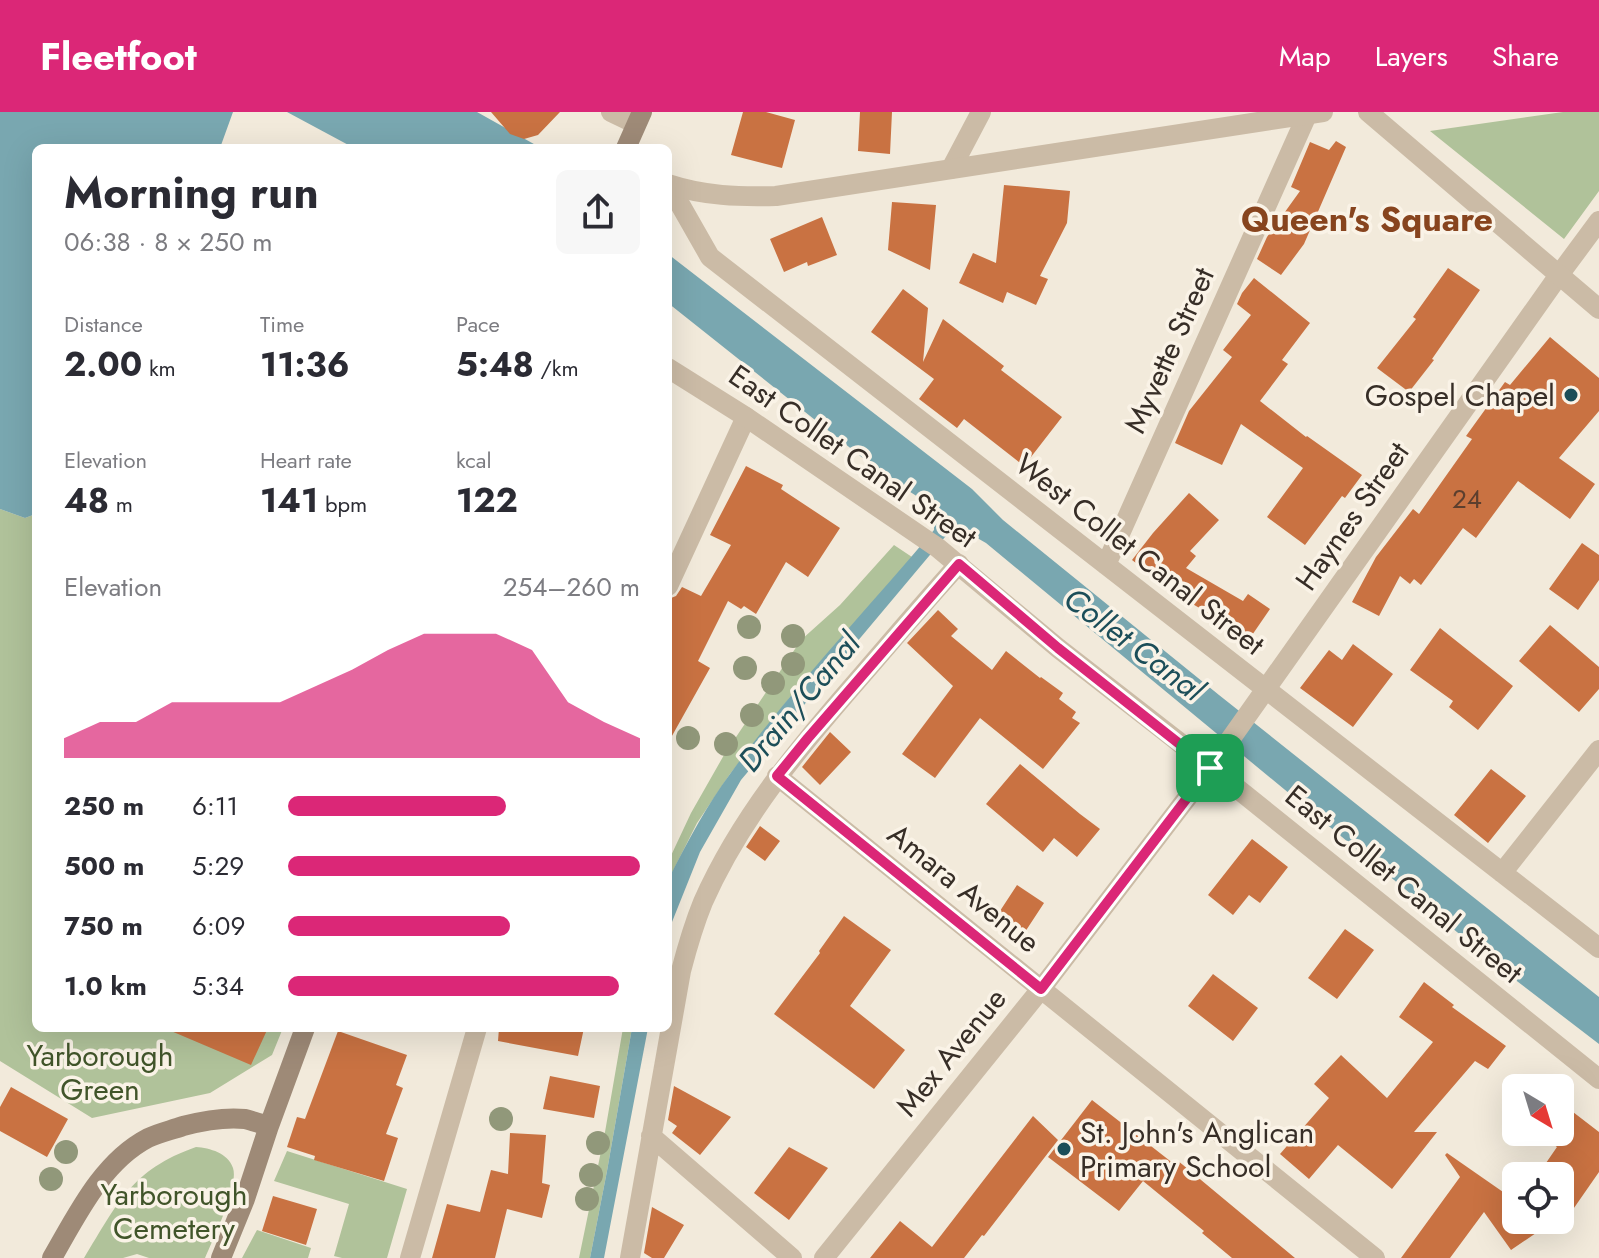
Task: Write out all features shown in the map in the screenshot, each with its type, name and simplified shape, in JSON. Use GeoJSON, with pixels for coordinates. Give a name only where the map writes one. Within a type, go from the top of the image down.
{"type":"FeatureCollection","features":[{"type":"Feature","properties":{"kind":"main road"},"geometry":{"type":"LineString","coordinates":[[628,144],[639,118]]}},
{"type":"Feature","properties":{"kind":"main road"},"geometry":{"type":"LineString","coordinates":[[221,1258],[241,1211],[304,1032]]}},
{"type":"Feature","properties":{"kind":"main road"},"geometry":{"type":"LineString","coordinates":[[52,1258],[94,1188],[129,1150],[149,1138],[193,1124],[244,1119],[269,1126]]}},
{"type":"Feature","properties":{"kind":"street"},"geometry":{"type":"LineString","coordinates":[[611,112],[639,118]]}},
{"type":"Feature","properties":{"kind":"street"},"geometry":{"type":"LineString","coordinates":[[951,169],[981,112]]}},
{"type":"Feature","properties":{"kind":"street"},"geometry":{"type":"LineString","coordinates":[[1368,112],[1599,309]]}},
{"type":"Feature","properties":{"kind":"street"},"geometry":{"type":"LineString","coordinates":[[672,186],[707,195],[776,196],[1315,114]]}},
{"type":"Feature","properties":{"kind":"street","name":"Myvette Street"},"geometry":{"type":"LineString","coordinates":[[1106,565],[1315,114]]}},
{"type":"Feature","properties":{"kind":"street","name":"West Collet Canal Street"},"geometry":{"type":"LineString","coordinates":[[672,190],[710,257],[1106,565],[1260,697],[1502,873],[1599,948]]}},
{"type":"Feature","properties":{"kind":"street","name":"Haynes Street"},"geometry":{"type":"LineString","coordinates":[[1239,729],[1599,221]]}},
{"type":"Feature","properties":{"kind":"street","name":"East Collet Canal Street"},"geometry":{"type":"LineString","coordinates":[[672,371],[932,543],[1058,648],[1216,761],[1599,1079]]}},
{"type":"Feature","properties":{"kind":"street"},"geometry":{"type":"LineString","coordinates":[[672,577],[746,417]]}},
{"type":"Feature","properties":{"kind":"street"},"geometry":{"type":"LineString","coordinates":[[672,1020],[681,971],[702,905],[717,873],[777,776],[959,564]]}},
{"type":"Feature","properties":{"kind":"street","name":"Mex Avenue"},"geometry":{"type":"LineString","coordinates":[[824,1258],[1041,989],[1239,729]]}},
{"type":"Feature","properties":{"kind":"street"},"geometry":{"type":"LineString","coordinates":[[1502,873],[1599,750]]}},
{"type":"Feature","properties":{"kind":"street","name":"Amara Avenue"},"geometry":{"type":"LineString","coordinates":[[777,776],[1375,1258]]}},
{"type":"Feature","properties":{"kind":"street"},"geometry":{"type":"LineString","coordinates":[[410,1258],[476,1032]]}},
{"type":"Feature","properties":{"kind":"street"},"geometry":{"type":"LineString","coordinates":[[630,1258],[670,1032]]}},
{"type":"Feature","properties":{"kind":"street"},"geometry":{"type":"LineString","coordinates":[[651,1136],[792,1258]]}},
{"type":"Feature","properties":{"kind":"green space"},"geometry":{"type":"Polygon","coordinates":[[[1563,112],[1599,112],[1599,191],[1564,239],[1430,131],[1563,112]]]}},
{"type":"Feature","properties":{"kind":"green space","name":"Yarborough Green"},"geometry":{"type":"Polygon","coordinates":[[[0,509],[25,518],[32,515],[32,1032],[281,1032],[272,1055],[210,1093],[92,1118],[0,1061],[0,509]]]}},
{"type":"Feature","properties":{"kind":"green space"},"geometry":{"type":"Polygon","coordinates":[[[894,545],[912,557],[791,696],[730,774],[697,823],[672,873],[672,853],[724,755],[801,640],[840,605],[894,545]]]}},
{"type":"Feature","properties":{"kind":"green space"},"geometry":{"type":"Polygon","coordinates":[[[622,1032],[631,1032],[590,1258],[579,1258],[622,1032]]]}},
{"type":"Feature","properties":{"kind":"green space","name":"Yarborough Cemetery"},"geometry":{"type":"Polygon","coordinates":[[[196,1147],[223,1155],[231,1163],[234,1176],[224,1213],[205,1258],[149,1258],[137,1254],[123,1258],[84,1258],[128,1190],[156,1166],[196,1147]]]}},
{"type":"Feature","properties":{"kind":"green space"},"geometry":{"type":"Polygon","coordinates":[[[287,1151],[407,1189],[387,1258],[334,1256],[349,1204],[274,1181],[287,1151]]]}},
{"type":"Feature","properties":{"kind":"green space"},"geometry":{"type":"Polygon","coordinates":[[[257,1230],[311,1248],[308,1258],[242,1258],[257,1230]]]}},
{"type":"Feature","properties":{"kind":"water"},"geometry":{"type":"Polygon","coordinates":[[[0,112],[233,112],[221,144],[32,144],[32,515],[25,518],[0,509],[0,112]]]}},
{"type":"Feature","properties":{"kind":"water"},"geometry":{"type":"Polygon","coordinates":[[[287,112],[477,112],[534,144],[347,144],[287,112]]]}},
{"type":"Feature","properties":{"kind":"water"},"geometry":{"type":"Polygon","coordinates":[[[672,257],[972,489],[1003,520],[1599,997],[1599,1044],[1509,975],[986,543],[965,531],[945,537],[741,780],[700,852],[672,922],[672,873],[730,774],[778,711],[934,530],[934,507],[888,478],[672,306],[672,257]]]}},
{"type":"Feature","properties":{"kind":"water"},"geometry":{"type":"Polygon","coordinates":[[[631,1032],[647,1032],[604,1258],[590,1258],[631,1032]]]}},
{"type":"Feature","properties":{"kind":"building"},"geometry":{"type":"Polygon","coordinates":[[[491,112],[560,112],[538,135],[524,139],[510,134],[491,112]]]}},
{"type":"Feature","properties":{"kind":"building"},"geometry":{"type":"Polygon","coordinates":[[[743,112],[766,112],[795,120],[782,168],[731,155],[743,112]]]}},
{"type":"Feature","properties":{"kind":"building"},"geometry":{"type":"Polygon","coordinates":[[[860,112],[892,112],[890,154],[858,151],[860,112]]]}},
{"type":"Feature","properties":{"kind":"building"},"geometry":{"type":"Polygon","coordinates":[[[1336,141],[1346,147],[1304,244],[1281,275],[1257,259],[1267,237],[1300,191],[1291,187],[1310,142],[1329,150],[1336,141]]]}},
{"type":"Feature","properties":{"kind":"building"},"geometry":{"type":"Polygon","coordinates":[[[1004,185],[1070,191],[1067,223],[1040,276],[1048,279],[1036,305],[1007,292],[1003,303],[959,283],[973,253],[996,263],[1004,185]]]}},
{"type":"Feature","properties":{"kind":"building"},"geometry":{"type":"Polygon","coordinates":[[[892,202],[936,205],[930,270],[888,250],[892,202]]]}},
{"type":"Feature","properties":{"kind":"building"},"geometry":{"type":"Polygon","coordinates":[[[822,217],[837,255],[808,266],[807,262],[784,272],[770,239],[822,217]]]}},
{"type":"Feature","properties":{"kind":"building"},"geometry":{"type":"Polygon","coordinates":[[[1448,268],[1480,290],[1409,392],[1377,368],[1416,319],[1413,317],[1448,268]]]}},
{"type":"Feature","properties":{"kind":"building"},"geometry":{"type":"Polygon","coordinates":[[[1254,278],[1310,323],[1282,360],[1288,364],[1260,401],[1362,475],[1305,545],[1267,517],[1303,468],[1241,424],[1222,465],[1175,443],[1189,411],[1232,357],[1223,350],[1251,315],[1237,304],[1254,278]]]}},
{"type":"Feature","properties":{"kind":"building"},"geometry":{"type":"Polygon","coordinates":[[[903,289],[928,308],[923,362],[943,319],[1004,366],[1001,370],[1062,417],[1024,466],[964,419],[957,428],[919,399],[934,379],[871,332],[903,289]]]}},
{"type":"Feature","properties":{"kind":"building"},"geometry":{"type":"Polygon","coordinates":[[[1550,337],[1599,378],[1599,411],[1559,458],[1595,484],[1570,519],[1518,481],[1476,538],[1463,528],[1421,585],[1414,579],[1410,584],[1400,576],[1379,616],[1352,602],[1376,557],[1413,509],[1419,514],[1472,439],[1466,436],[1505,382],[1510,385],[1550,337]]]}},
{"type":"Feature","properties":{"kind":"building"},"geometry":{"type":"Polygon","coordinates":[[[746,466],[783,485],[781,489],[840,528],[808,577],[786,562],[756,614],[728,601],[698,661],[710,668],[672,736],[672,598],[682,587],[701,596],[731,545],[710,535],[746,466]]]}},
{"type":"Feature","properties":{"kind":"building"},"geometry":{"type":"Polygon","coordinates":[[[1189,493],[1219,520],[1190,551],[1196,556],[1186,568],[1243,601],[1248,594],[1270,609],[1248,641],[1179,596],[1132,560],[1189,493]]]}},
{"type":"Feature","properties":{"kind":"building"},"geometry":{"type":"Polygon","coordinates":[[[1582,543],[1599,555],[1599,580],[1578,610],[1549,589],[1582,543]]]}},
{"type":"Feature","properties":{"kind":"building"},"geometry":{"type":"Polygon","coordinates":[[[938,610],[958,629],[951,636],[992,670],[1006,651],[1063,693],[1059,699],[1076,712],[1072,718],[1080,723],[1043,769],[980,718],[935,778],[902,754],[953,686],[907,643],[938,610]]]}},
{"type":"Feature","properties":{"kind":"building"},"geometry":{"type":"Polygon","coordinates":[[[1550,625],[1599,667],[1599,689],[1579,712],[1519,661],[1550,625]]]}},
{"type":"Feature","properties":{"kind":"building"},"geometry":{"type":"Polygon","coordinates":[[[1440,628],[1513,686],[1478,730],[1449,707],[1453,701],[1410,670],[1440,628]]]}},
{"type":"Feature","properties":{"kind":"building"},"geometry":{"type":"Polygon","coordinates":[[[1353,644],[1393,674],[1353,727],[1300,688],[1329,650],[1342,660],[1353,644]]]}},
{"type":"Feature","properties":{"kind":"building"},"geometry":{"type":"Polygon","coordinates":[[[830,732],[851,752],[820,785],[802,767],[830,732]]]}},
{"type":"Feature","properties":{"kind":"building"},"geometry":{"type":"Polygon","coordinates":[[[1020,764],[1100,829],[1077,857],[1054,838],[1043,852],[986,804],[1020,764]]]}},
{"type":"Feature","properties":{"kind":"building"},"geometry":{"type":"Polygon","coordinates":[[[1491,769],[1526,796],[1488,843],[1454,815],[1491,769]]]}},
{"type":"Feature","properties":{"kind":"building"},"geometry":{"type":"Polygon","coordinates":[[[760,826],[780,841],[765,861],[746,847],[760,826]]]}},
{"type":"Feature","properties":{"kind":"building"},"geometry":{"type":"Polygon","coordinates":[[[1252,839],[1288,867],[1260,903],[1249,895],[1233,915],[1208,895],[1252,839]]]}},
{"type":"Feature","properties":{"kind":"building"},"geometry":{"type":"Polygon","coordinates":[[[1017,885],[1044,903],[1025,932],[998,914],[1017,885]]]}},
{"type":"Feature","properties":{"kind":"building"},"geometry":{"type":"Polygon","coordinates":[[[844,916],[891,950],[850,1006],[905,1050],[874,1089],[774,1014],[844,916]]]}},
{"type":"Feature","properties":{"kind":"building"},"geometry":{"type":"Polygon","coordinates":[[[1345,929],[1374,950],[1337,999],[1308,978],[1345,929]]]}},
{"type":"Feature","properties":{"kind":"building"},"geometry":{"type":"Polygon","coordinates":[[[1213,974],[1258,1008],[1233,1041],[1188,1006],[1213,974]]]}},
{"type":"Feature","properties":{"kind":"building"},"geometry":{"type":"Polygon","coordinates":[[[1424,982],[1454,1005],[1452,1007],[1506,1046],[1488,1069],[1475,1061],[1414,1132],[1437,1132],[1392,1189],[1338,1145],[1309,1179],[1280,1154],[1329,1098],[1314,1084],[1341,1055],[1387,1098],[1433,1042],[1399,1017],[1424,982]]]}},
{"type":"Feature","properties":{"kind":"building"},"geometry":{"type":"Polygon","coordinates":[[[173,1032],[266,1032],[251,1065],[173,1032]]]}},
{"type":"Feature","properties":{"kind":"building"},"geometry":{"type":"Polygon","coordinates":[[[338,1032],[407,1055],[396,1085],[403,1088],[386,1134],[398,1138],[384,1181],[314,1160],[315,1156],[287,1147],[297,1117],[305,1119],[338,1032]]]}},
{"type":"Feature","properties":{"kind":"building"},"geometry":{"type":"Polygon","coordinates":[[[499,1032],[583,1032],[578,1056],[498,1041],[499,1032]]]}},
{"type":"Feature","properties":{"kind":"building"},"geometry":{"type":"Polygon","coordinates":[[[550,1076],[600,1086],[594,1118],[543,1109],[550,1076]]]}},
{"type":"Feature","properties":{"kind":"building"},"geometry":{"type":"Polygon","coordinates":[[[674,1086],[731,1117],[700,1155],[672,1133],[677,1126],[668,1120],[674,1086]]]}},
{"type":"Feature","properties":{"kind":"building"},"geometry":{"type":"Polygon","coordinates":[[[11,1087],[68,1119],[47,1157],[0,1131],[0,1107],[11,1087]]]}},
{"type":"Feature","properties":{"kind":"building"},"geometry":{"type":"Polygon","coordinates":[[[1092,1100],[1174,1164],[1177,1160],[1295,1258],[1232,1258],[1143,1181],[1119,1211],[1048,1157],[1092,1100]]]}},
{"type":"Feature","properties":{"kind":"building"},"geometry":{"type":"Polygon","coordinates":[[[1574,1113],[1599,1132],[1599,1172],[1574,1208],[1574,1162],[1547,1162],[1557,1147],[1574,1146],[1574,1113]]]}},
{"type":"Feature","properties":{"kind":"building"},"geometry":{"type":"Polygon","coordinates":[[[1033,1116],[1058,1140],[964,1258],[870,1258],[900,1221],[932,1247],[1033,1116]]]}},
{"type":"Feature","properties":{"kind":"building"},"geometry":{"type":"Polygon","coordinates":[[[510,1133],[546,1135],[542,1183],[550,1185],[542,1218],[507,1209],[495,1258],[432,1258],[447,1204],[480,1212],[491,1170],[508,1174],[510,1133]]]}},
{"type":"Feature","properties":{"kind":"building"},"geometry":{"type":"Polygon","coordinates":[[[789,1147],[828,1168],[789,1220],[754,1193],[789,1147]]]}},
{"type":"Feature","properties":{"kind":"building"},"geometry":{"type":"Polygon","coordinates":[[[1447,1153],[1502,1191],[1502,1234],[1534,1234],[1511,1250],[1484,1212],[1450,1258],[1401,1258],[1460,1177],[1445,1155],[1447,1153]]]}},
{"type":"Feature","properties":{"kind":"building"},"geometry":{"type":"Polygon","coordinates":[[[273,1196],[317,1209],[306,1245],[262,1231],[273,1196]]]}},
{"type":"Feature","properties":{"kind":"building"},"geometry":{"type":"Polygon","coordinates":[[[652,1207],[684,1225],[664,1258],[652,1258],[644,1253],[652,1207]]]}},
{"type":"Feature","properties":{"kind":"place","name":"Gospel Chapel"},"geometry":{"type":"Point","coordinates":[1571,395]}},
{"type":"Feature","properties":{"kind":"place","name":"St. John's Anglican Primary School"},"geometry":{"type":"Point","coordinates":[1064,1149]}},
{"type":"Feature","properties":{"kind":"district","name":"Queen's Square"},"geometry":{"type":"Point","coordinates":[1367,219]}},
{"type":"Feature","properties":{"kind":"route"},"geometry":{"type":"LineString","coordinates":[[959,564],[1058,648],[1210,768],[1041,989],[777,776],[959,564]]}},
{"type":"Feature","properties":{"kind":"water label","name":"Collet Canal"},"geometry":{"type":"Point","coordinates":[1134,644]}},
{"type":"Feature","properties":{"kind":"water label","name":"Drain/Canal"},"geometry":{"type":"Point","coordinates":[799,702]}}]}
